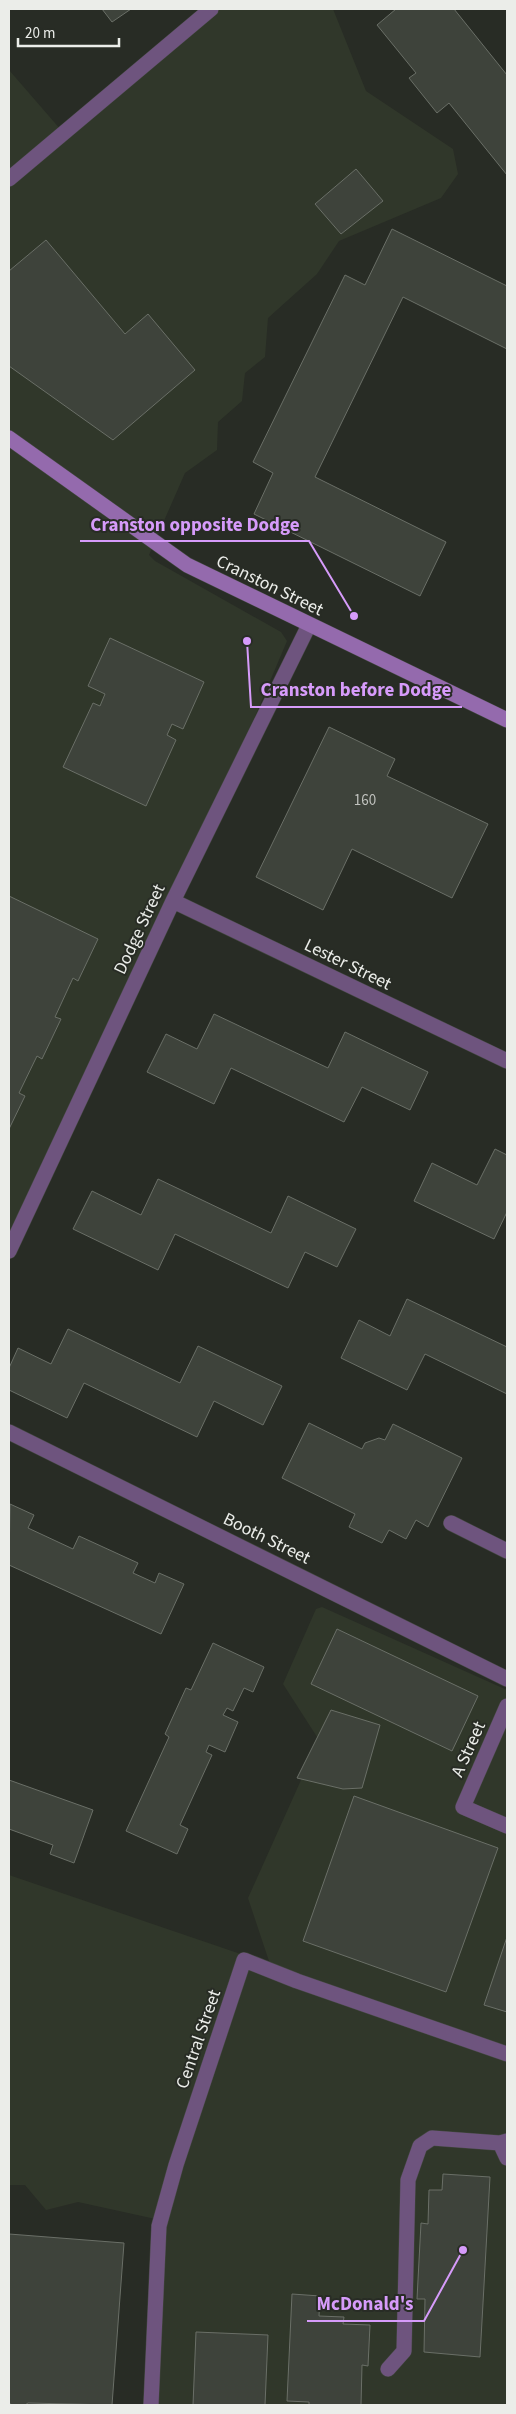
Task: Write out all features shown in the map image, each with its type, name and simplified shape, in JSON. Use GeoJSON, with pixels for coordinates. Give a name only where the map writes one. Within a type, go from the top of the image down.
{"type":"FeatureCollection","features":[{"type":"Feature","properties":{"kind":"main road","name":"Cranston Street"},"geometry":{"type":"LineString","coordinates":[[9,438],[187,565],[507,720]]}},
{"type":"Feature","properties":{"kind":"street"},"geometry":{"type":"LineString","coordinates":[[9,178],[211,9]]}},
{"type":"Feature","properties":{"kind":"street","name":"Dodge Street"},"geometry":{"type":"LineString","coordinates":[[9,1251],[173,901],[309,625]]}},
{"type":"Feature","properties":{"kind":"street","name":"Lester Street"},"geometry":{"type":"LineString","coordinates":[[173,901],[507,1061]]}},
{"type":"Feature","properties":{"kind":"street","name":"Booth Street"},"geometry":{"type":"LineString","coordinates":[[9,1432],[507,1679]]}},
{"type":"Feature","properties":{"kind":"street"},"geometry":{"type":"LineString","coordinates":[[451,1523],[507,1550]]}},
{"type":"Feature","properties":{"kind":"street","name":"A Street"},"geometry":{"type":"LineString","coordinates":[[507,1706],[462,1807],[507,1826]]}},
{"type":"Feature","properties":{"kind":"street","name":"Central Street"},"geometry":{"type":"LineString","coordinates":[[151,2405],[159,2226],[174,2173],[244,1960],[297,1982],[507,2054]]}},
{"type":"Feature","properties":{"kind":"street"},"geometry":{"type":"LineString","coordinates":[[388,2369],[404,2351],[408,2180],[420,2146],[432,2138],[503,2142],[507,2158]]}},
{"type":"Feature","properties":{"kind":"shaded area"},"geometry":{"type":"Polygon","coordinates":[[[214,9],[333,9],[366,91],[453,149],[458,174],[441,198],[339,241],[317,274],[268,318],[265,357],[245,373],[242,401],[218,422],[217,450],[185,473],[149,555],[155,561],[281,632],[287,641],[175,905],[9,1244],[9,70],[61,130],[214,9]]]}},
{"type":"Feature","properties":{"kind":"shaded area"},"geometry":{"type":"Polygon","coordinates":[[[322,1607],[507,1690],[507,2405],[147,2405],[160,2220],[78,2202],[46,2210],[25,2185],[9,2185],[9,1875],[270,1964],[248,1898],[319,1740],[283,1684],[316,1609],[322,1607]]]}},
{"type":"Feature","properties":{"kind":"building"},"geometry":{"type":"Polygon","coordinates":[[[102,9],[131,9],[112,22],[102,9]]]}},
{"type":"Feature","properties":{"kind":"building"},"geometry":{"type":"Polygon","coordinates":[[[396,9],[454,9],[507,75],[507,175],[449,103],[437,113],[409,78],[416,73],[377,25],[396,9]]]}},
{"type":"Feature","properties":{"kind":"building"},"geometry":{"type":"Polygon","coordinates":[[[356,169],[383,201],[341,234],[315,204],[356,169]]]}},
{"type":"Feature","properties":{"kind":"building"},"geometry":{"type":"Polygon","coordinates":[[[392,229],[507,286],[507,349],[403,297],[315,477],[446,542],[420,596],[254,514],[273,473],[253,462],[345,275],[365,285],[392,229]]]}},
{"type":"Feature","properties":{"kind":"building"},"geometry":{"type":"Polygon","coordinates":[[[46,240],[125,334],[148,314],[195,370],[113,440],[9,366],[9,271],[46,240]]]}},
{"type":"Feature","properties":{"kind":"building"},"geometry":{"type":"Polygon","coordinates":[[[110,638],[204,682],[183,729],[172,724],[167,735],[176,740],[146,806],[63,767],[93,703],[100,706],[105,694],[88,686],[110,638]]]}},
{"type":"Feature","properties":{"kind":"building"},"geometry":{"type":"Polygon","coordinates":[[[329,727],[395,759],[387,776],[488,824],[452,898],[352,849],[323,910],[256,877],[329,727]]]}},
{"type":"Feature","properties":{"kind":"building"},"geometry":{"type":"Polygon","coordinates":[[[9,896],[98,939],[78,981],[73,978],[55,1017],[61,1019],[42,1059],[37,1056],[19,1093],[25,1096],[9,1129],[9,896]]]}},
{"type":"Feature","properties":{"kind":"building"},"geometry":{"type":"Polygon","coordinates":[[[214,1014],[328,1068],[345,1032],[428,1072],[410,1110],[362,1087],[344,1122],[231,1068],[214,1104],[147,1072],[166,1034],[197,1049],[214,1014]]]}},
{"type":"Feature","properties":{"kind":"building"},"geometry":{"type":"Polygon","coordinates":[[[495,1149],[507,1155],[507,1212],[494,1239],[414,1201],[432,1163],[477,1185],[495,1149]]]}},
{"type":"Feature","properties":{"kind":"building"},"geometry":{"type":"Polygon","coordinates":[[[158,1179],[271,1233],[288,1196],[356,1229],[337,1267],[305,1252],[288,1288],[175,1234],[158,1270],[73,1229],[92,1191],[141,1215],[158,1179]]]}},
{"type":"Feature","properties":{"kind":"building"},"geometry":{"type":"Polygon","coordinates":[[[407,1299],[507,1347],[507,1394],[425,1354],[407,1390],[341,1358],[359,1320],[390,1336],[407,1299]]]}},
{"type":"Feature","properties":{"kind":"building"},"geometry":{"type":"Polygon","coordinates":[[[68,1329],[180,1383],[198,1346],[282,1386],[263,1425],[214,1401],[197,1437],[84,1383],[67,1418],[9,1390],[9,1368],[18,1348],[51,1364],[68,1329]]]}},
{"type":"Feature","properties":{"kind":"building"},"geometry":{"type":"Polygon","coordinates":[[[309,1423],[362,1449],[365,1443],[379,1438],[385,1440],[393,1424],[462,1458],[428,1527],[416,1520],[406,1539],[389,1530],[382,1543],[349,1527],[355,1514],[282,1478],[309,1423]]]}},
{"type":"Feature","properties":{"kind":"building"},"geometry":{"type":"Polygon","coordinates":[[[10,1504],[34,1515],[28,1528],[73,1549],[79,1536],[138,1563],[133,1573],[155,1583],[159,1573],[184,1584],[161,1634],[9,1565],[10,1504]]]}},
{"type":"Feature","properties":{"kind":"building"},"geometry":{"type":"Polygon","coordinates":[[[337,1629],[478,1696],[452,1751],[311,1684],[337,1629]]]}},
{"type":"Feature","properties":{"kind":"building"},"geometry":{"type":"Polygon","coordinates":[[[213,1643],[264,1667],[253,1692],[244,1688],[233,1711],[227,1708],[223,1715],[238,1722],[225,1752],[209,1745],[206,1752],[212,1755],[180,1825],[188,1829],[177,1854],[126,1831],[169,1737],[165,1734],[186,1688],[191,1690],[213,1643]]]}},
{"type":"Feature","properties":{"kind":"building"},"geometry":{"type":"Polygon","coordinates":[[[331,1710],[380,1725],[362,1788],[343,1789],[297,1778],[331,1710]]]}},
{"type":"Feature","properties":{"kind":"building"},"geometry":{"type":"Polygon","coordinates":[[[9,1780],[93,1810],[74,1863],[50,1854],[53,1845],[9,1829],[9,1780]]]}},
{"type":"Feature","properties":{"kind":"building"},"geometry":{"type":"Polygon","coordinates":[[[354,1796],[498,1848],[446,1992],[303,1941],[354,1796]]]}},
{"type":"Feature","properties":{"kind":"building"},"geometry":{"type":"Polygon","coordinates":[[[507,1937],[507,2012],[484,2005],[507,1937]]]}},
{"type":"Feature","properties":{"kind":"building"},"geometry":{"type":"Polygon","coordinates":[[[443,2174],[490,2177],[480,2357],[424,2352],[425,2299],[417,2299],[421,2223],[428,2224],[429,2190],[442,2190],[443,2174]]]}},
{"type":"Feature","properties":{"kind":"building"},"geometry":{"type":"Polygon","coordinates":[[[9,2234],[124,2243],[112,2405],[28,2403],[25,2405],[12,2405],[9,2403],[9,2234]]]}},
{"type":"Feature","properties":{"kind":"building"},"geometry":{"type":"Polygon","coordinates":[[[292,2294],[320,2296],[319,2316],[344,2317],[343,2324],[370,2325],[368,2366],[362,2365],[361,2405],[309,2405],[309,2402],[287,2401],[292,2294]]]}},
{"type":"Feature","properties":{"kind":"building"},"geometry":{"type":"Polygon","coordinates":[[[196,2332],[268,2335],[265,2405],[193,2405],[196,2332]]]}},
{"type":"Feature","properties":{"kind":"place","name":"Cranston opposite Dodge"},"geometry":{"type":"Point","coordinates":[354,616]}},
{"type":"Feature","properties":{"kind":"place","name":"Cranston before Dodge"},"geometry":{"type":"Point","coordinates":[247,641]}},
{"type":"Feature","properties":{"kind":"place","name":"McDonald's"},"geometry":{"type":"Point","coordinates":[463,2250]}}]}
